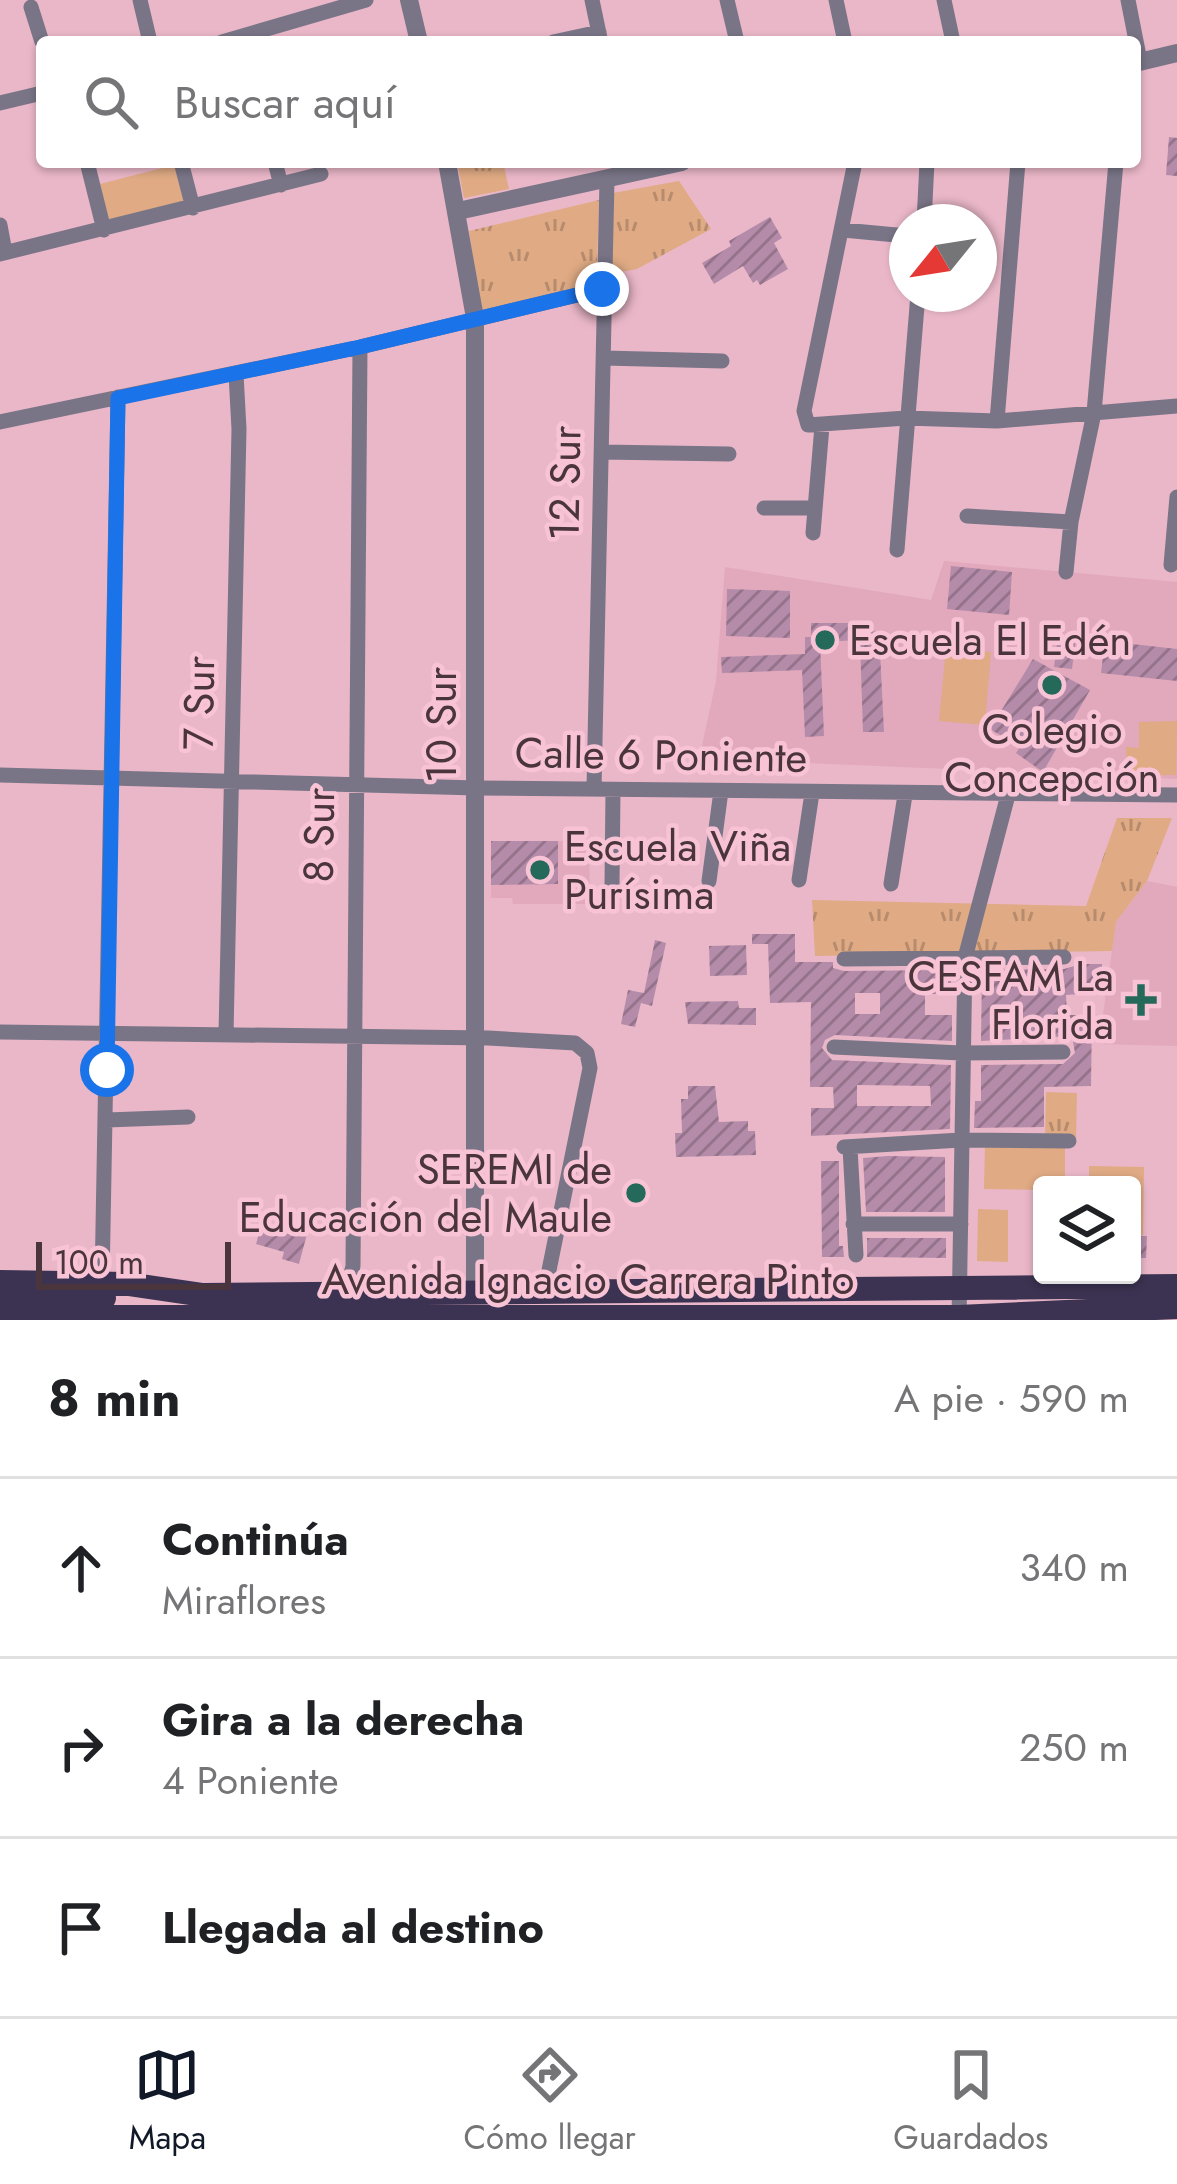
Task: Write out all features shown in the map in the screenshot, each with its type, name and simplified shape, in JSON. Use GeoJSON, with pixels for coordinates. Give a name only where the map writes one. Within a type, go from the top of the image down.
{"type":"FeatureCollection","features":[{"type":"Feature","properties":{"kind":"main road","name":"Avenida Ignacio Carrera Pinto"},"geometry":{"type":"LineString","coordinates":[[0,1282],[102,1283],[203,1294],[1177,1286]]}},
{"type":"Feature","properties":{"kind":"main road"},"geometry":{"type":"LineString","coordinates":[[0,1300],[203,1294]]}},
{"type":"Feature","properties":{"kind":"main road","name":"Avenida Ignacio Carrera Pinto"},"geometry":{"type":"LineString","coordinates":[[0,1316],[959,1318],[1177,1307]]}},
{"type":"Feature","properties":{"kind":"street"},"geometry":{"type":"LineString","coordinates":[[140,0],[149,36]]}},
{"type":"Feature","properties":{"kind":"street"},"geometry":{"type":"LineString","coordinates":[[251,36],[366,0]]}},
{"type":"Feature","properties":{"kind":"street"},"geometry":{"type":"LineString","coordinates":[[409,0],[418,36]]}},
{"type":"Feature","properties":{"kind":"street"},"geometry":{"type":"LineString","coordinates":[[592,0],[600,36]]}},
{"type":"Feature","properties":{"kind":"street"},"geometry":{"type":"LineString","coordinates":[[728,0],[735,36]]}},
{"type":"Feature","properties":{"kind":"street"},"geometry":{"type":"LineString","coordinates":[[836,0],[844,36]]}},
{"type":"Feature","properties":{"kind":"street"},"geometry":{"type":"LineString","coordinates":[[944,0],[952,36]]}},
{"type":"Feature","properties":{"kind":"street"},"geometry":{"type":"LineString","coordinates":[[1128,0],[1134,36]]}},
{"type":"Feature","properties":{"kind":"street"},"geometry":{"type":"LineString","coordinates":[[31,7],[40,36]]}},
{"type":"Feature","properties":{"kind":"street"},"geometry":{"type":"LineString","coordinates":[[1141,61],[1177,53]]}},
{"type":"Feature","properties":{"kind":"street"},"geometry":{"type":"LineString","coordinates":[[0,103],[36,94]]}},
{"type":"Feature","properties":{"kind":"street"},"geometry":{"type":"LineString","coordinates":[[88,168],[104,230]]}},
{"type":"Feature","properties":{"kind":"street"},"geometry":{"type":"LineString","coordinates":[[183,168],[193,208]]}},
{"type":"Feature","properties":{"kind":"street"},"geometry":{"type":"LineString","coordinates":[[276,168],[280,184]]}},
{"type":"Feature","properties":{"kind":"street","name":"10 Sur"},"geometry":{"type":"LineString","coordinates":[[448,168],[475,318],[476,1291]]}},
{"type":"Feature","properties":{"kind":"street"},"geometry":{"type":"LineString","coordinates":[[458,212],[598,174],[640,168]]}},
{"type":"Feature","properties":{"kind":"street"},"geometry":{"type":"LineString","coordinates":[[854,168],[805,422],[822,426],[906,418],[997,421],[1177,406]]}},
{"type":"Feature","properties":{"kind":"street"},"geometry":{"type":"LineString","coordinates":[[925,204],[927,168]]}},
{"type":"Feature","properties":{"kind":"street"},"geometry":{"type":"LineString","coordinates":[[997,421],[1018,168]]}},
{"type":"Feature","properties":{"kind":"street"},"geometry":{"type":"LineString","coordinates":[[1066,572],[1094,413],[1115,168]]}},
{"type":"Feature","properties":{"kind":"street"},"geometry":{"type":"LineString","coordinates":[[0,225],[3,253],[321,174]]}},
{"type":"Feature","properties":{"kind":"street","name":"12 Sur"},"geometry":{"type":"LineString","coordinates":[[594,789],[604,358],[598,174]]}},
{"type":"Feature","properties":{"kind":"street"},"geometry":{"type":"LineString","coordinates":[[843,230],[889,234]]}},
{"type":"Feature","properties":{"kind":"street"},"geometry":{"type":"LineString","coordinates":[[0,422],[360,347],[602,289]]}},
{"type":"Feature","properties":{"kind":"street"},"geometry":{"type":"LineString","coordinates":[[897,550],[916,312]]}},
{"type":"Feature","properties":{"kind":"street","name":"8 Sur"},"geometry":{"type":"LineString","coordinates":[[335,1319],[352,1272],[360,347]]}},
{"type":"Feature","properties":{"kind":"street"},"geometry":{"type":"LineString","coordinates":[[604,358],[722,361]]}},
{"type":"Feature","properties":{"kind":"street","name":"7 Sur"},"geometry":{"type":"LineString","coordinates":[[226,1034],[239,429],[236,374]]}},
{"type":"Feature","properties":{"kind":"street"},"geometry":{"type":"LineString","coordinates":[[102,1283],[118,398]]}},
{"type":"Feature","properties":{"kind":"street"},"geometry":{"type":"LineString","coordinates":[[813,533],[822,426]]}},
{"type":"Feature","properties":{"kind":"street"},"geometry":{"type":"LineString","coordinates":[[602,452],[729,454]]}},
{"type":"Feature","properties":{"kind":"street"},"geometry":{"type":"LineString","coordinates":[[1171,566],[1177,496]]}},
{"type":"Feature","properties":{"kind":"street"},"geometry":{"type":"LineString","coordinates":[[764,508],[815,508]]}},
{"type":"Feature","properties":{"kind":"street"},"geometry":{"type":"LineString","coordinates":[[967,516],[1071,523]]}},
{"type":"Feature","properties":{"kind":"street","name":"Calle 6 Poniente"},"geometry":{"type":"LineString","coordinates":[[0,775],[477,788],[1177,795]]}},
{"type":"Feature","properties":{"kind":"street"},"geometry":{"type":"LineString","coordinates":[[612,885],[613,790]]}},
{"type":"Feature","properties":{"kind":"street"},"geometry":{"type":"LineString","coordinates":[[709,881],[721,791]]}},
{"type":"Feature","properties":{"kind":"street"},"geometry":{"type":"LineString","coordinates":[[799,880],[812,793]]}},
{"type":"Feature","properties":{"kind":"street"},"geometry":{"type":"LineString","coordinates":[[891,884],[904,795]]}},
{"type":"Feature","properties":{"kind":"street"},"geometry":{"type":"LineString","coordinates":[[959,1318],[963,1290],[964,958],[1008,795]]}},
{"type":"Feature","properties":{"kind":"street"},"geometry":{"type":"LineString","coordinates":[[844,959],[1064,957]]}},
{"type":"Feature","properties":{"kind":"street"},"geometry":{"type":"LineString","coordinates":[[0,1032],[575,1043],[587,1053],[590,1068],[545,1290]]}},
{"type":"Feature","properties":{"kind":"street"},"geometry":{"type":"LineString","coordinates":[[834,1047],[1063,1052]]}},
{"type":"Feature","properties":{"kind":"street"},"geometry":{"type":"LineString","coordinates":[[107,1120],[188,1117]]}},
{"type":"Feature","properties":{"kind":"street"},"geometry":{"type":"LineString","coordinates":[[856,1255],[847,1147],[961,1140],[1069,1142]]}},
{"type":"Feature","properties":{"kind":"street"},"geometry":{"type":"LineString","coordinates":[[853,1224],[961,1224]]}},
{"type":"Feature","properties":{"kind":"shaded area"},"geometry":{"type":"Polygon","coordinates":[[[944,561],[1177,582],[1177,779],[808,763],[697,769],[716,681],[725,567],[931,600],[944,561]]]}},
{"type":"Feature","properties":{"kind":"shaded area","name":"Escuela Viña Purísima"},"geometry":{"type":"Polygon","coordinates":[[[491,841],[589,841],[590,904],[513,904],[512,898],[491,898],[491,841]]]}},
{"type":"Feature","properties":{"kind":"shaded area","name":"CESFAM La Florida"},"geometry":{"type":"Polygon","coordinates":[[[1147,881],[1177,887],[1177,1046],[1099,1044],[1116,922],[1147,881]]]}},
{"type":"Feature","properties":{"kind":"green space"},"geometry":{"type":"Polygon","coordinates":[[[175,168],[184,203],[109,222],[100,184],[175,168]]]}},
{"type":"Feature","properties":{"kind":"green space"},"geometry":{"type":"Polygon","coordinates":[[[458,168],[504,168],[509,189],[464,198],[458,168]]]}},
{"type":"Feature","properties":{"kind":"green space"},"geometry":{"type":"Polygon","coordinates":[[[679,181],[711,229],[637,269],[610,274],[613,193],[679,181]]]}},
{"type":"Feature","properties":{"kind":"green space"},"geometry":{"type":"Polygon","coordinates":[[[599,200],[596,298],[483,324],[469,231],[599,200]]]}},
{"type":"Feature","properties":{"kind":"green space"},"geometry":{"type":"Polygon","coordinates":[[[946,648],[991,652],[985,725],[939,721],[946,648]]]}},
{"type":"Feature","properties":{"kind":"green space"},"geometry":{"type":"Polygon","coordinates":[[[1177,721],[1176,775],[1126,776],[1126,747],[1139,748],[1139,722],[1177,721]]]}},
{"type":"Feature","properties":{"kind":"green space"},"geometry":{"type":"Polygon","coordinates":[[[1117,818],[1172,818],[1147,881],[1116,922],[1112,951],[815,956],[812,900],[1086,906],[1117,818]]]}},
{"type":"Feature","properties":{"kind":"green space"},"geometry":{"type":"Polygon","coordinates":[[[1046,1092],[1077,1093],[1076,1139],[1045,1139],[1046,1092]]]}},
{"type":"Feature","properties":{"kind":"green space"},"geometry":{"type":"Polygon","coordinates":[[[985,1146],[1065,1147],[1065,1176],[1033,1176],[1033,1190],[984,1189],[985,1146]]]}},
{"type":"Feature","properties":{"kind":"green space"},"geometry":{"type":"Polygon","coordinates":[[[1089,1166],[1144,1167],[1143,1235],[1141,1176],[1089,1176],[1089,1166]]]}},
{"type":"Feature","properties":{"kind":"green space"},"geometry":{"type":"Polygon","coordinates":[[[978,1209],[1008,1210],[1008,1262],[977,1261],[978,1209]]]}},
{"type":"Feature","properties":{"kind":"building"},"geometry":{"type":"Polygon","coordinates":[[[1169,137],[1177,138],[1177,176],[1166,175],[1169,137]]]}},
{"type":"Feature","properties":{"kind":"building"},"geometry":{"type":"Polygon","coordinates":[[[770,217],[782,238],[774,243],[788,269],[760,285],[757,280],[753,283],[743,266],[714,284],[702,263],[770,217]]]}},
{"type":"Feature","properties":{"kind":"building"},"geometry":{"type":"Polygon","coordinates":[[[951,566],[1012,572],[1009,615],[947,609],[951,566]]]}},
{"type":"Feature","properties":{"kind":"building"},"geometry":{"type":"Polygon","coordinates":[[[727,589],[790,591],[790,638],[726,636],[727,589]]]}},
{"type":"Feature","properties":{"kind":"building"},"geometry":{"type":"Polygon","coordinates":[[[811,623],[859,623],[860,639],[860,632],[879,631],[884,732],[863,732],[860,640],[820,642],[824,736],[805,737],[802,670],[722,673],[721,657],[805,654],[811,623]]]}},
{"type":"Feature","properties":{"kind":"building"},"geometry":{"type":"Polygon","coordinates":[[[1058,636],[1076,638],[1072,669],[1054,667],[1058,636]]]}},
{"type":"Feature","properties":{"kind":"building"},"geometry":{"type":"Polygon","coordinates":[[[1105,641],[1177,649],[1177,681],[1101,673],[1105,641]]]}},
{"type":"Feature","properties":{"kind":"building"},"geometry":{"type":"Polygon","coordinates":[[[1033,659],[1090,690],[1043,772],[1016,753],[1020,747],[990,729],[1033,659]]]}},
{"type":"Feature","properties":{"kind":"building"},"geometry":{"type":"Polygon","coordinates":[[[491,841],[558,841],[558,884],[491,885],[491,841]]]}},
{"type":"Feature","properties":{"kind":"building"},"geometry":{"type":"Polygon","coordinates":[[[752,934],[795,934],[795,962],[833,962],[833,968],[844,971],[951,970],[951,994],[925,994],[925,1015],[952,1015],[952,1041],[835,1035],[822,1048],[832,1060],[951,1065],[950,1129],[811,1136],[811,1108],[834,1108],[833,1087],[810,1087],[811,1002],[770,1003],[768,944],[752,944],[752,934]],[[855,993],[855,1014],[880,1014],[880,993],[855,993]],[[857,1085],[857,1106],[931,1106],[930,1086],[857,1085]]]}},
{"type":"Feature","properties":{"kind":"building"},"geometry":{"type":"Polygon","coordinates":[[[655,940],[666,943],[652,1006],[641,1003],[635,1027],[621,1024],[628,990],[644,993],[655,940]]]}},
{"type":"Feature","properties":{"kind":"building"},"geometry":{"type":"Polygon","coordinates":[[[746,945],[747,975],[710,976],[709,946],[746,945]]]}},
{"type":"Feature","properties":{"kind":"building"},"geometry":{"type":"Polygon","coordinates":[[[1102,964],[1102,992],[1066,995],[1067,1015],[1092,1015],[1091,1086],[1044,1087],[1044,1127],[974,1128],[975,1101],[981,1101],[981,1065],[1063,1064],[1075,1053],[1072,1036],[981,1041],[982,970],[1064,969],[1102,964]]]}},
{"type":"Feature","properties":{"kind":"building"},"geometry":{"type":"Polygon","coordinates":[[[738,1001],[739,1008],[756,1008],[756,1025],[688,1024],[685,1002],[738,1001]]]}},
{"type":"Feature","properties":{"kind":"building"},"geometry":{"type":"Polygon","coordinates":[[[688,1086],[715,1086],[719,1122],[748,1121],[748,1131],[755,1131],[756,1155],[676,1157],[675,1133],[682,1133],[681,1099],[688,1099],[688,1086]]]}},
{"type":"Feature","properties":{"kind":"building"},"geometry":{"type":"Polygon","coordinates":[[[945,1157],[945,1212],[866,1212],[863,1158],[945,1157]]]}},
{"type":"Feature","properties":{"kind":"building"},"geometry":{"type":"Polygon","coordinates":[[[821,1161],[839,1161],[839,1246],[843,1246],[844,1257],[822,1257],[821,1161]]]}},
{"type":"Feature","properties":{"kind":"building"},"geometry":{"type":"Polygon","coordinates":[[[294,1215],[311,1219],[299,1264],[282,1259],[284,1252],[256,1244],[261,1227],[289,1234],[294,1215]]]}},
{"type":"Feature","properties":{"kind":"building"},"geometry":{"type":"Polygon","coordinates":[[[1141,1236],[1147,1236],[1146,1258],[1141,1258],[1141,1236]]]}},
{"type":"Feature","properties":{"kind":"building"},"geometry":{"type":"Polygon","coordinates":[[[867,1238],[946,1238],[946,1258],[867,1257],[867,1238]]]}},
{"type":"Feature","properties":{"kind":"place","name":"Escuela El Edén"},"geometry":{"type":"Point","coordinates":[825,640]}},
{"type":"Feature","properties":{"kind":"place","name":"Colegio Concepción"},"geometry":{"type":"Point","coordinates":[1052,685]}},
{"type":"Feature","properties":{"kind":"place","name":"Escuela Viña Purísima"},"geometry":{"type":"Point","coordinates":[540,870]}},
{"type":"Feature","properties":{"kind":"place","name":"CESFAM La Florida"},"geometry":{"type":"Point","coordinates":[1141,1000]}},
{"type":"Feature","properties":{"kind":"place","name":"SEREMI de Educación del Maule"},"geometry":{"type":"Point","coordinates":[636,1193]}},
{"type":"Feature","properties":{"kind":"route"},"geometry":{"type":"LineString","coordinates":[[107,1070],[118,398],[602,289]]}}]}
